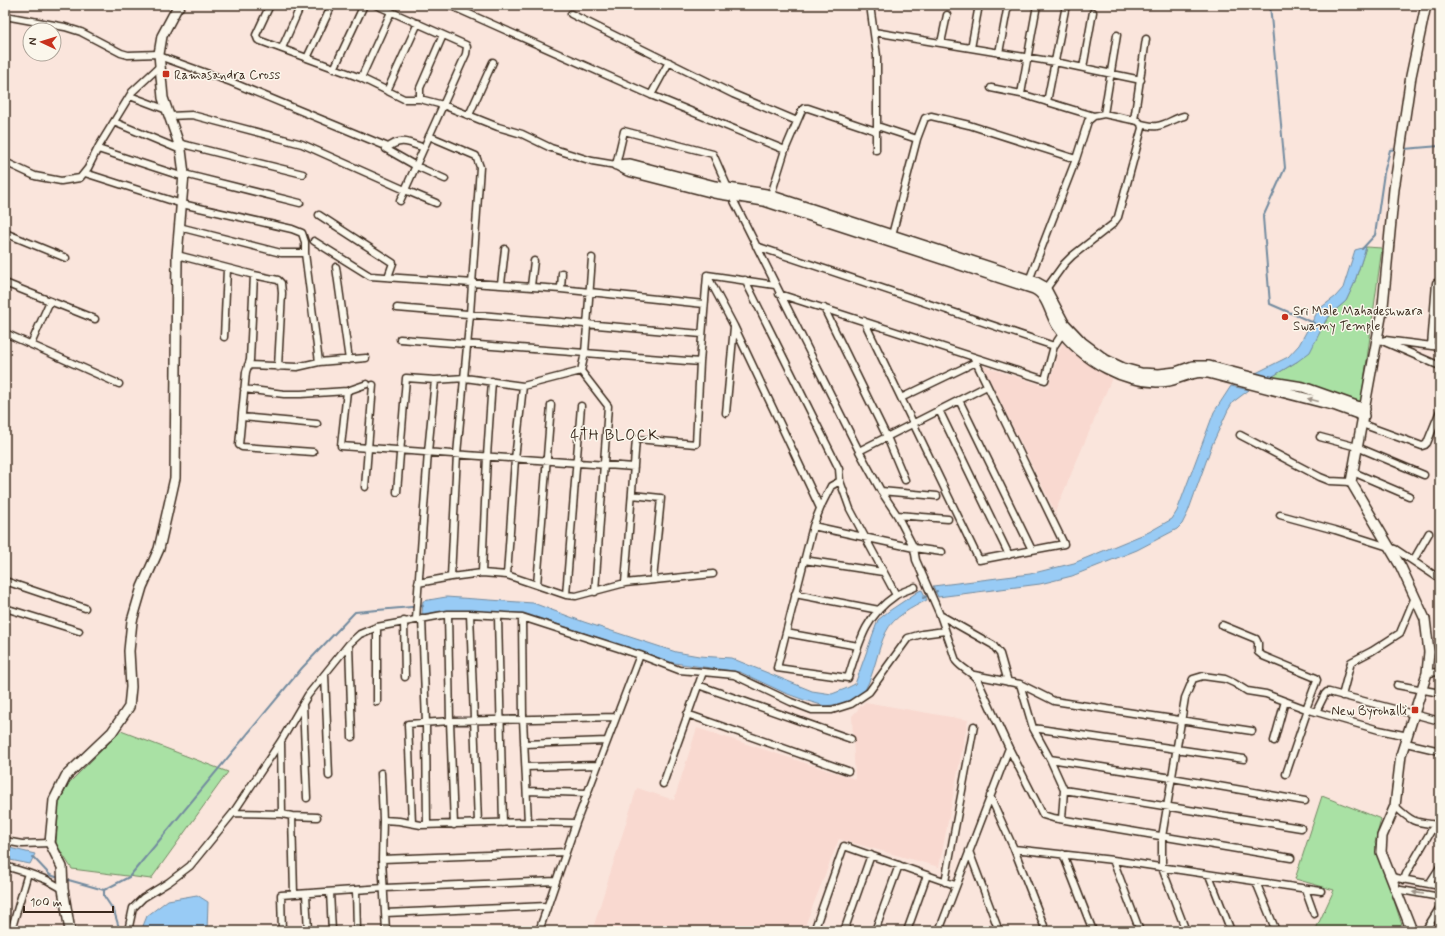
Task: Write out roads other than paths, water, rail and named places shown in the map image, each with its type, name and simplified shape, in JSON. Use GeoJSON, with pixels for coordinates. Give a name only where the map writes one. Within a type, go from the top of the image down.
{"type":"FeatureCollection","features":[{"type":"Feature","properties":{"kind":"street"},"geometry":{"type":"LineString","coordinates":[[70,931],[63,889],[62,867],[50,843],[54,800],[66,776],[112,732],[129,708],[131,687],[129,650],[132,621],[142,587],[159,549],[175,478],[177,255],[184,176],[179,147],[163,98],[159,55],[162,36],[180,5]]}},
{"type":"Feature","properties":{"kind":"street"},"geometry":{"type":"LineString","coordinates":[[270,5],[256,37],[258,40],[361,78],[404,99],[420,99],[443,105],[498,127],[522,134],[552,148],[592,162],[616,165],[630,164],[706,183],[1028,283],[1040,283],[1046,289],[1064,323],[1090,349],[1114,365],[1132,371],[1150,374],[1168,374],[1193,366],[1209,366],[1233,376],[1336,406],[1364,416],[1422,446],[1425,446],[1440,412]]}},
{"type":"Feature","properties":{"kind":"street"},"geometry":{"type":"LineString","coordinates":[[282,48],[302,5]]}},
{"type":"Feature","properties":{"kind":"street"},"geometry":{"type":"LineString","coordinates":[[307,58],[332,5]]}},
{"type":"Feature","properties":{"kind":"street"},"geometry":{"type":"LineString","coordinates":[[334,69],[364,5]]}},
{"type":"Feature","properties":{"kind":"street"},"geometry":{"type":"LineString","coordinates":[[376,5],[466,45],[467,49],[400,201]]}},
{"type":"Feature","properties":{"kind":"street"},"geometry":{"type":"LineString","coordinates":[[449,5],[651,95],[786,150]]}},
{"type":"Feature","properties":{"kind":"street"},"geometry":{"type":"LineString","coordinates":[[870,5],[878,67],[876,150]]}},
{"type":"Feature","properties":{"kind":"street"},"geometry":{"type":"LineString","coordinates":[[972,48],[979,5]]}},
{"type":"Feature","properties":{"kind":"street"},"geometry":{"type":"LineString","coordinates":[[1021,94],[1037,5]]}},
{"type":"Feature","properties":{"kind":"street"},"geometry":{"type":"LineString","coordinates":[[1047,102],[1066,5]]}},
{"type":"Feature","properties":{"kind":"street"},"geometry":{"type":"LineString","coordinates":[[1412,931],[1381,852],[1382,836],[1395,806],[1401,755],[1427,673],[1429,652],[1425,619],[1401,567],[1351,482],[1378,339],[1383,306],[1394,189],[1411,76],[1426,5]]}},
{"type":"Feature","properties":{"kind":"street"},"geometry":{"type":"LineString","coordinates":[[999,53],[1007,10]]}},
{"type":"Feature","properties":{"kind":"street"},"geometry":{"type":"LineString","coordinates":[[361,78],[392,12]]}},
{"type":"Feature","properties":{"kind":"street"},"geometry":{"type":"LineString","coordinates":[[1083,68],[1093,12]]}},
{"type":"Feature","properties":{"kind":"street"},"geometry":{"type":"LineString","coordinates":[[571,14],[733,94],[797,121]]}},
{"type":"Feature","properties":{"kind":"street"},"geometry":{"type":"LineString","coordinates":[[941,43],[947,14]]}},
{"type":"Feature","properties":{"kind":"street"},"geometry":{"type":"LineString","coordinates":[[5,16],[65,27],[81,32],[121,53],[128,55],[159,55],[231,82],[388,147],[403,141],[424,148]]}},
{"type":"Feature","properties":{"kind":"street"},"geometry":{"type":"LineString","coordinates":[[387,91],[418,23]]}},
{"type":"Feature","properties":{"kind":"street"},"geometry":{"type":"LineString","coordinates":[[874,32],[1055,62],[1141,80]]}},
{"type":"Feature","properties":{"kind":"street"},"geometry":{"type":"LineString","coordinates":[[420,99],[420,88],[443,35]]}},
{"type":"Feature","properties":{"kind":"street"},"geometry":{"type":"LineString","coordinates":[[1104,114],[1112,74],[1117,35]]}},
{"type":"Feature","properties":{"kind":"street"},"geometry":{"type":"LineString","coordinates":[[1134,120],[1146,39]]}},
{"type":"Feature","properties":{"kind":"street"},"geometry":{"type":"LineString","coordinates":[[469,115],[493,62]]}},
{"type":"Feature","properties":{"kind":"street"},"geometry":{"type":"LineString","coordinates":[[651,95],[669,62]]}},
{"type":"Feature","properties":{"kind":"street"},"geometry":{"type":"LineString","coordinates":[[5,162],[35,176],[62,181],[80,178],[85,173],[130,96],[159,67]]}},
{"type":"Feature","properties":{"kind":"street"},"geometry":{"type":"LineString","coordinates":[[991,88],[1021,94],[1094,116],[1104,114],[1134,120],[1141,124],[1156,127],[1174,118],[1184,116]]}},
{"type":"Feature","properties":{"kind":"street"},"geometry":{"type":"LineString","coordinates":[[130,96],[168,113],[192,115],[302,144],[436,203]]}},
{"type":"Feature","properties":{"kind":"street"},"geometry":{"type":"LineString","coordinates":[[771,196],[786,150],[797,121],[804,108],[917,140]]}},
{"type":"Feature","properties":{"kind":"street"},"geometry":{"type":"LineString","coordinates":[[892,235],[917,140],[925,118],[931,116],[969,125],[1076,159]]}},
{"type":"Feature","properties":{"kind":"street"},"geometry":{"type":"LineString","coordinates":[[1028,283],[1076,159],[1088,121],[1094,116]]}},
{"type":"Feature","properties":{"kind":"street"},"geometry":{"type":"LineString","coordinates":[[114,122],[179,147],[303,174]]}},
{"type":"Feature","properties":{"kind":"street"},"geometry":{"type":"LineString","coordinates":[[1046,289],[1064,264],[1072,256],[1113,224],[1118,218],[1142,128],[1141,124]]}},
{"type":"Feature","properties":{"kind":"street"},"geometry":{"type":"LineString","coordinates":[[616,165],[624,131],[712,154],[779,294],[858,451],[897,515],[914,548],[916,560],[940,615],[956,661],[960,667],[974,675],[1020,684],[1054,701],[1252,731]]}},
{"type":"Feature","properties":{"kind":"street"},"geometry":{"type":"LineString","coordinates":[[429,136],[476,156],[480,167],[465,378],[457,454],[451,577]]}},
{"type":"Feature","properties":{"kind":"street"},"geometry":{"type":"LineString","coordinates":[[388,147],[386,149],[416,166],[445,178]]}},
{"type":"Feature","properties":{"kind":"street"},"geometry":{"type":"LineString","coordinates":[[98,149],[184,176],[300,203]]}},
{"type":"Feature","properties":{"kind":"street"},"geometry":{"type":"LineString","coordinates":[[85,173],[182,204],[292,229],[302,233],[305,242],[305,253],[319,362]]}},
{"type":"Feature","properties":{"kind":"street"},"geometry":{"type":"LineString","coordinates":[[730,191],[771,196],[892,235],[1028,283],[1040,292],[1058,327],[1077,347],[1093,361],[1111,371],[1130,378],[1149,381],[1169,381],[1194,373],[1233,376]]}},
{"type":"Feature","properties":{"kind":"street"},"geometry":{"type":"LineString","coordinates":[[320,215],[394,263],[388,277]]}},
{"type":"Feature","properties":{"kind":"street"},"geometry":{"type":"LineString","coordinates":[[179,227],[281,253],[305,253]]}},
{"type":"Feature","properties":{"kind":"street"},"geometry":{"type":"LineString","coordinates":[[5,233],[66,258]]}},
{"type":"Feature","properties":{"kind":"street"},"geometry":{"type":"LineString","coordinates":[[314,241],[370,276],[532,286],[704,304]]}},
{"type":"Feature","properties":{"kind":"street"},"geometry":{"type":"LineString","coordinates":[[756,246],[1054,346]]}},
{"type":"Feature","properties":{"kind":"street"},"geometry":{"type":"LineString","coordinates":[[500,284],[505,248]]}},
{"type":"Feature","properties":{"kind":"street"},"geometry":{"type":"LineString","coordinates":[[177,255],[278,280],[281,283],[282,293],[278,366]]}},
{"type":"Feature","properties":{"kind":"street"},"geometry":{"type":"LineString","coordinates":[[580,371],[585,353],[592,258]]}},
{"type":"Feature","properties":{"kind":"street"},"geometry":{"type":"LineString","coordinates":[[532,286],[534,261]]}},
{"type":"Feature","properties":{"kind":"street"},"geometry":{"type":"LineString","coordinates":[[336,267],[349,360]]}},
{"type":"Feature","properties":{"kind":"street"},"geometry":{"type":"LineString","coordinates":[[224,337],[227,268]]}},
{"type":"Feature","properties":{"kind":"street"},"geometry":{"type":"LineString","coordinates":[[561,289],[562,273]]}},
{"type":"Feature","properties":{"kind":"street"},"geometry":{"type":"LineString","coordinates":[[254,275],[250,360],[246,372],[244,389],[239,442],[240,446],[313,452]]}},
{"type":"Feature","properties":{"kind":"street"},"geometry":{"type":"LineString","coordinates":[[707,275],[775,285]]}},
{"type":"Feature","properties":{"kind":"street"},"geometry":{"type":"LineString","coordinates":[[625,583],[636,439],[696,444],[700,362],[707,275]]}},
{"type":"Feature","properties":{"kind":"street"},"geometry":{"type":"LineString","coordinates":[[707,275],[734,326],[820,508]]}},
{"type":"Feature","properties":{"kind":"street"},"geometry":{"type":"LineString","coordinates":[[745,280],[839,469],[840,481],[850,509],[896,595]]}},
{"type":"Feature","properties":{"kind":"street"},"geometry":{"type":"LineString","coordinates":[[5,283],[95,320]]}},
{"type":"Feature","properties":{"kind":"street"},"geometry":{"type":"LineString","coordinates":[[1430,346],[1436,283]]}},
{"type":"Feature","properties":{"kind":"street"},"geometry":{"type":"LineString","coordinates":[[779,294],[864,321],[975,360],[1045,380],[1054,346],[1062,334]]}},
{"type":"Feature","properties":{"kind":"street"},"geometry":{"type":"LineString","coordinates":[[31,344],[50,301]]}},
{"type":"Feature","properties":{"kind":"street"},"geometry":{"type":"LineString","coordinates":[[397,308],[702,334]]}},
{"type":"Feature","properties":{"kind":"street"},"geometry":{"type":"LineString","coordinates":[[824,308],[887,437],[905,480]]}},
{"type":"Feature","properties":{"kind":"street"},"geometry":{"type":"LineString","coordinates":[[864,321],[979,560],[1064,544],[975,360]]}},
{"type":"Feature","properties":{"kind":"street"},"geometry":{"type":"LineString","coordinates":[[726,413],[734,326]]}},
{"type":"Feature","properties":{"kind":"street"},"geometry":{"type":"LineString","coordinates":[[5,333],[119,384]]}},
{"type":"Feature","properties":{"kind":"street"},"geometry":{"type":"LineString","coordinates":[[400,339],[700,362]]}},
{"type":"Feature","properties":{"kind":"street"},"geometry":{"type":"LineString","coordinates":[[1378,339],[1440,347]]}},
{"type":"Feature","properties":{"kind":"street"},"geometry":{"type":"LineString","coordinates":[[1378,339],[1440,366]]}},
{"type":"Feature","properties":{"kind":"street"},"geometry":{"type":"LineString","coordinates":[[248,365],[297,367],[319,362],[366,358]]}},
{"type":"Feature","properties":{"kind":"street"},"geometry":{"type":"LineString","coordinates":[[901,398],[975,360]]}},
{"type":"Feature","properties":{"kind":"street"},"geometry":{"type":"LineString","coordinates":[[397,492],[406,378],[435,380],[465,378],[523,386],[580,371]]}},
{"type":"Feature","properties":{"kind":"street"},"geometry":{"type":"LineString","coordinates":[[580,371],[608,406],[595,592]]}},
{"type":"Feature","properties":{"kind":"street"},"geometry":{"type":"LineString","coordinates":[[427,825],[426,723],[418,583],[435,380]]}},
{"type":"Feature","properties":{"kind":"street"},"geometry":{"type":"LineString","coordinates":[[482,573],[492,381]]}},
{"type":"Feature","properties":{"kind":"street"},"geometry":{"type":"LineString","coordinates":[[244,389],[284,394],[347,391],[370,384],[369,448],[365,487]]}},
{"type":"Feature","properties":{"kind":"street"},"geometry":{"type":"LineString","coordinates":[[507,575],[515,459],[523,386]]}},
{"type":"Feature","properties":{"kind":"street"},"geometry":{"type":"LineString","coordinates":[[858,451],[987,386]]}},
{"type":"Feature","properties":{"kind":"street"},"geometry":{"type":"LineString","coordinates":[[347,391],[341,446],[634,467]]}},
{"type":"Feature","properties":{"kind":"street"},"geometry":{"type":"LineString","coordinates":[[959,400],[1032,550]]}},
{"type":"Feature","properties":{"kind":"street"},"geometry":{"type":"LineString","coordinates":[[537,585],[551,405]]}},
{"type":"Feature","properties":{"kind":"street"},"geometry":{"type":"LineString","coordinates":[[566,595],[582,406]]}},
{"type":"Feature","properties":{"kind":"street"},"geometry":{"type":"LineString","coordinates":[[939,410],[1009,555]]}},
{"type":"Feature","properties":{"kind":"street"},"geometry":{"type":"LineString","coordinates":[[242,417],[317,424]]}},
{"type":"Feature","properties":{"kind":"street"},"geometry":{"type":"LineString","coordinates":[[1240,435],[1320,477],[1330,481],[1351,482]]}},
{"type":"Feature","properties":{"kind":"street"},"geometry":{"type":"LineString","coordinates":[[1320,437],[1357,447],[1424,475]]}},
{"type":"Feature","properties":{"kind":"street"},"geometry":{"type":"LineString","coordinates":[[1353,472],[1409,496]]}},
{"type":"Feature","properties":{"kind":"street"},"geometry":{"type":"LineString","coordinates":[[840,481],[831,486],[813,526],[777,668],[848,678],[858,646],[871,618],[896,595],[915,588]]}},
{"type":"Feature","properties":{"kind":"street"},"geometry":{"type":"LineString","coordinates":[[881,491],[937,496]]}},
{"type":"Feature","properties":{"kind":"street"},"geometry":{"type":"LineString","coordinates":[[632,495],[661,498],[653,580]]}},
{"type":"Feature","properties":{"kind":"street"},"geometry":{"type":"LineString","coordinates":[[897,515],[948,519]]}},
{"type":"Feature","properties":{"kind":"street"},"geometry":{"type":"LineString","coordinates":[[1280,515],[1335,530],[1388,547],[1402,553],[1413,561],[1439,575]]}},
{"type":"Feature","properties":{"kind":"street"},"geometry":{"type":"LineString","coordinates":[[813,526],[914,548],[942,552]]}},
{"type":"Feature","properties":{"kind":"street"},"geometry":{"type":"LineString","coordinates":[[1413,561],[1429,533]]}},
{"type":"Feature","properties":{"kind":"street"},"geometry":{"type":"LineString","coordinates":[[804,560],[883,572]]}},
{"type":"Feature","properties":{"kind":"street"},"geometry":{"type":"LineString","coordinates":[[418,583],[482,573],[507,575],[566,595],[576,596],[625,583],[713,574]]}},
{"type":"Feature","properties":{"kind":"street"},"geometry":{"type":"LineString","coordinates":[[5,581],[85,608]]}},
{"type":"Feature","properties":{"kind":"street"},"geometry":{"type":"LineString","coordinates":[[795,594],[879,610]]}},
{"type":"Feature","properties":{"kind":"street"},"geometry":{"type":"LineString","coordinates":[[1342,696],[1351,662],[1372,651],[1400,633],[1415,597]]}},
{"type":"Feature","properties":{"kind":"street"},"geometry":{"type":"LineString","coordinates":[[5,608],[79,631]]}},
{"type":"Feature","properties":{"kind":"street"},"geometry":{"type":"LineString","coordinates":[[448,614],[454,825]]}},
{"type":"Feature","properties":{"kind":"street"},"geometry":{"type":"LineString","coordinates":[[128,931],[133,908],[143,898],[169,882],[190,866],[233,813],[281,741],[308,695],[349,644],[360,634],[378,627],[448,614],[522,617],[640,655],[679,670],[734,675],[812,710],[832,710],[851,704],[869,692],[908,638],[922,634],[945,631]]}},
{"type":"Feature","properties":{"kind":"street"},"geometry":{"type":"LineString","coordinates":[[470,614],[478,824]]}},
{"type":"Feature","properties":{"kind":"street"},"geometry":{"type":"LineString","coordinates":[[940,615],[993,645],[1000,654],[1008,682]]}},
{"type":"Feature","properties":{"kind":"street"},"geometry":{"type":"LineString","coordinates":[[498,616],[503,823]]}},
{"type":"Feature","properties":{"kind":"street"},"geometry":{"type":"LineString","coordinates":[[522,617],[523,719],[528,822]]}},
{"type":"Feature","properties":{"kind":"street"},"geometry":{"type":"LineString","coordinates":[[404,621],[405,677]]}},
{"type":"Feature","properties":{"kind":"street"},"geometry":{"type":"LineString","coordinates":[[1222,625],[1256,639],[1258,643],[1258,652],[1263,656],[1316,678],[1317,680],[1286,774]]}},
{"type":"Feature","properties":{"kind":"street"},"geometry":{"type":"LineString","coordinates":[[378,627],[378,702]]}},
{"type":"Feature","properties":{"kind":"street"},"geometry":{"type":"LineString","coordinates":[[786,633],[858,646]]}},
{"type":"Feature","properties":{"kind":"street"},"geometry":{"type":"LineString","coordinates":[[349,644],[352,737]]}},
{"type":"Feature","properties":{"kind":"street"},"geometry":{"type":"LineString","coordinates":[[539,931],[576,823],[640,655]]}},
{"type":"Feature","properties":{"kind":"street"},"geometry":{"type":"LineString","coordinates":[[663,784],[703,672]]}},
{"type":"Feature","properties":{"kind":"street"},"geometry":{"type":"LineString","coordinates":[[1427,673],[1440,672]]}},
{"type":"Feature","properties":{"kind":"street"},"geometry":{"type":"LineString","coordinates":[[325,674],[329,776]]}},
{"type":"Feature","properties":{"kind":"street"},"geometry":{"type":"LineString","coordinates":[[974,675],[1008,748],[1043,815],[1162,837],[1291,858]]}},
{"type":"Feature","properties":{"kind":"street"},"geometry":{"type":"LineString","coordinates":[[1186,931],[1162,868],[1162,837],[1185,698],[1193,679],[1203,676],[1225,680],[1234,683],[1247,691],[1266,694],[1316,712],[1379,730],[1440,751]]}},
{"type":"Feature","properties":{"kind":"street"},"geometry":{"type":"LineString","coordinates":[[1020,684],[1034,728],[1064,790],[1062,819]]}},
{"type":"Feature","properties":{"kind":"street"},"geometry":{"type":"LineString","coordinates":[[698,685],[851,739]]}},
{"type":"Feature","properties":{"kind":"street"},"geometry":{"type":"LineString","coordinates":[[1397,685],[1440,693]]}},
{"type":"Feature","properties":{"kind":"street"},"geometry":{"type":"LineString","coordinates":[[1316,712],[1327,692],[1440,721]]}},
{"type":"Feature","properties":{"kind":"street"},"geometry":{"type":"LineString","coordinates":[[1274,741],[1285,701]]}},
{"type":"Feature","properties":{"kind":"street"},"geometry":{"type":"LineString","coordinates":[[303,704],[307,798]]}},
{"type":"Feature","properties":{"kind":"street"},"geometry":{"type":"LineString","coordinates":[[687,714],[848,771]]}},
{"type":"Feature","properties":{"kind":"street"},"geometry":{"type":"LineString","coordinates":[[412,823],[408,724],[450,721],[616,717]]}},
{"type":"Feature","properties":{"kind":"street"},"geometry":{"type":"LineString","coordinates":[[945,882],[974,726]]}},
{"type":"Feature","properties":{"kind":"street"},"geometry":{"type":"LineString","coordinates":[[1034,728],[1244,760]]}},
{"type":"Feature","properties":{"kind":"street"},"geometry":{"type":"LineString","coordinates":[[281,741],[282,814]]}},
{"type":"Feature","properties":{"kind":"street"},"geometry":{"type":"LineString","coordinates":[[524,744],[607,741]]}},
{"type":"Feature","properties":{"kind":"street"},"geometry":{"type":"LineString","coordinates":[[939,931],[1008,748]]}},
{"type":"Feature","properties":{"kind":"street"},"geometry":{"type":"LineString","coordinates":[[1050,759],[1305,801]]}},
{"type":"Feature","properties":{"kind":"street"},"geometry":{"type":"LineString","coordinates":[[526,767],[598,765]]}},
{"type":"Feature","properties":{"kind":"street"},"geometry":{"type":"LineString","coordinates":[[381,773],[383,820],[382,859],[386,931]]}},
{"type":"Feature","properties":{"kind":"street"},"geometry":{"type":"LineString","coordinates":[[1064,790],[1167,808],[1301,828]]}},
{"type":"Feature","properties":{"kind":"street"},"geometry":{"type":"LineString","coordinates":[[527,791],[587,793]]}},
{"type":"Feature","properties":{"kind":"street"},"geometry":{"type":"LineString","coordinates":[[990,796],[1014,849],[1046,931]]}},
{"type":"Feature","properties":{"kind":"street"},"geometry":{"type":"LineString","coordinates":[[1395,806],[1414,822],[1437,824],[1406,874],[1404,880]]}},
{"type":"Feature","properties":{"kind":"street"},"geometry":{"type":"LineString","coordinates":[[233,813],[282,814],[318,817]]}},
{"type":"Feature","properties":{"kind":"street"},"geometry":{"type":"LineString","coordinates":[[292,816],[294,894]]}},
{"type":"Feature","properties":{"kind":"street"},"geometry":{"type":"LineString","coordinates":[[383,820],[427,825],[528,822],[576,823]]}},
{"type":"Feature","properties":{"kind":"street"},"geometry":{"type":"LineString","coordinates":[[5,841],[22,844],[50,843]]}},
{"type":"Feature","properties":{"kind":"street"},"geometry":{"type":"LineString","coordinates":[[814,931],[844,846],[956,885]]}},
{"type":"Feature","properties":{"kind":"street"},"geometry":{"type":"LineString","coordinates":[[1014,849],[1113,860],[1321,891]]}},
{"type":"Feature","properties":{"kind":"street"},"geometry":{"type":"LineString","coordinates":[[969,851],[999,931]]}},
{"type":"Feature","properties":{"kind":"street"},"geometry":{"type":"LineString","coordinates":[[382,859],[566,852]]}},
{"type":"Feature","properties":{"kind":"street"},"geometry":{"type":"LineString","coordinates":[[1064,854],[1093,931]]}},
{"type":"Feature","properties":{"kind":"street"},"geometry":{"type":"LineString","coordinates":[[844,931],[872,855]]}},
{"type":"Feature","properties":{"kind":"street"},"geometry":{"type":"LineString","coordinates":[[1113,860],[1140,931]]}},
{"type":"Feature","properties":{"kind":"street"},"geometry":{"type":"LineString","coordinates":[[5,866],[47,880],[63,889]]}},
{"type":"Feature","properties":{"kind":"street"},"geometry":{"type":"LineString","coordinates":[[875,931],[898,866]]}},
{"type":"Feature","properties":{"kind":"street"},"geometry":{"type":"LineString","coordinates":[[1429,884],[1440,867]]}},
{"type":"Feature","properties":{"kind":"street"},"geometry":{"type":"LineString","coordinates":[[11,931],[28,873]]}},
{"type":"Feature","properties":{"kind":"street"},"geometry":{"type":"LineString","coordinates":[[907,931],[927,875]]}},
{"type":"Feature","properties":{"kind":"street"},"geometry":{"type":"LineString","coordinates":[[1209,875],[1231,931]]}},
{"type":"Feature","properties":{"kind":"street"},"geometry":{"type":"LineString","coordinates":[[1390,877],[1440,886]]}},
{"type":"Feature","properties":{"kind":"street"},"geometry":{"type":"LineString","coordinates":[[282,931],[281,895],[384,888],[556,881]]}},
{"type":"Feature","properties":{"kind":"street"},"geometry":{"type":"LineString","coordinates":[[1256,882],[1276,931]]}},
{"type":"Feature","properties":{"kind":"street"},"geometry":{"type":"LineString","coordinates":[[1305,889],[1314,914]]}},
{"type":"Feature","properties":{"kind":"street"},"geometry":{"type":"LineString","coordinates":[[1395,889],[1440,896]]}},
{"type":"Feature","properties":{"kind":"street"},"geometry":{"type":"LineString","coordinates":[[356,890],[357,931]]}},
{"type":"Feature","properties":{"kind":"street"},"geometry":{"type":"LineString","coordinates":[[330,892],[332,931]]}},
{"type":"Feature","properties":{"kind":"street"},"geometry":{"type":"LineString","coordinates":[[306,894],[308,931]]}},
{"type":"Feature","properties":{"kind":"street"},"geometry":{"type":"LineString","coordinates":[[385,913],[547,906]]}},
{"type":"Feature","properties":{"kind":"street"},"geometry":{"type":"LineString","coordinates":[[1425,931],[1440,907]]}},
{"type":"Feature","properties":{"kind":"water"},"geometry":{"type":"Polygon","coordinates":[[[1366,247],[1354,284],[1346,301],[1326,320],[1310,352],[1268,379],[1254,374],[1288,357],[1299,345],[1319,309],[1335,297],[1343,288],[1355,250],[1366,247]]]}},
{"type":"Feature","properties":{"kind":"water"},"geometry":{"type":"Polygon","coordinates":[[[1231,386],[1249,390],[1233,402],[1228,410],[1212,445],[1188,512],[1182,524],[1177,529],[1137,550],[1072,576],[1040,584],[938,597],[933,586],[1030,574],[1074,563],[1149,532],[1172,519],[1177,511],[1214,412],[1231,386]]]}},
{"type":"Feature","properties":{"kind":"water"},"geometry":{"type":"Polygon","coordinates":[[[922,590],[927,600],[898,617],[886,632],[865,690],[859,696],[841,704],[825,706],[785,693],[740,672],[674,663],[524,613],[444,611],[422,614],[423,601],[446,597],[533,603],[584,622],[676,652],[699,656],[731,658],[812,691],[832,694],[855,684],[878,620],[889,611],[922,590]]]}},
{"type":"Feature","properties":{"kind":"water"},"geometry":{"type":"Polygon","coordinates":[[[5,847],[35,854],[30,864],[5,859],[5,847]]]}},
{"type":"Feature","properties":{"kind":"water"},"geometry":{"type":"Polygon","coordinates":[[[197,895],[208,902],[207,931],[141,931],[147,916],[168,900],[197,895]]]}},
{"type":"Feature","properties":{"kind":"waterway"},"geometry":{"type":"LineString","coordinates":[[1270,5],[1285,168],[1263,217],[1270,304],[1314,323]]}},
{"type":"Feature","properties":{"kind":"waterway"},"geometry":{"type":"LineString","coordinates":[[1404,149],[1440,146]]}},
{"type":"Feature","properties":{"kind":"waterway"},"geometry":{"type":"LineString","coordinates":[[1362,249],[1375,235],[1384,173],[1390,150],[1398,149]]}},
{"type":"Feature","properties":{"kind":"waterway"},"geometry":{"type":"LineString","coordinates":[[923,598],[937,591]]}},
{"type":"Feature","properties":{"kind":"waterway"},"geometry":{"type":"LineString","coordinates":[[65,879],[104,890],[129,877],[302,668],[355,612],[423,606]]}},
{"type":"Feature","properties":{"kind":"waterway"},"geometry":{"type":"LineString","coordinates":[[32,857],[50,875],[59,878]]}},
{"type":"Feature","properties":{"kind":"waterway"},"geometry":{"type":"LineString","coordinates":[[104,890],[104,896],[114,911],[120,931]]}},
{"type":"Feature","properties":{"kind":"place","name":"Ramasandra Cross"},"geometry":{"type":"Point","coordinates":[166,74]}},
{"type":"Feature","properties":{"kind":"place","name":"Sri Male Mahadeshwara Swamy Temple"},"geometry":{"type":"Point","coordinates":[1285,317]}},
{"type":"Feature","properties":{"kind":"place","name":"New Byrohalli"},"geometry":{"type":"Point","coordinates":[1415,710]}},
{"type":"Feature","properties":{"kind":"district","name":"4TH BLOCK"},"geometry":{"type":"Point","coordinates":[615,435]}}]}
